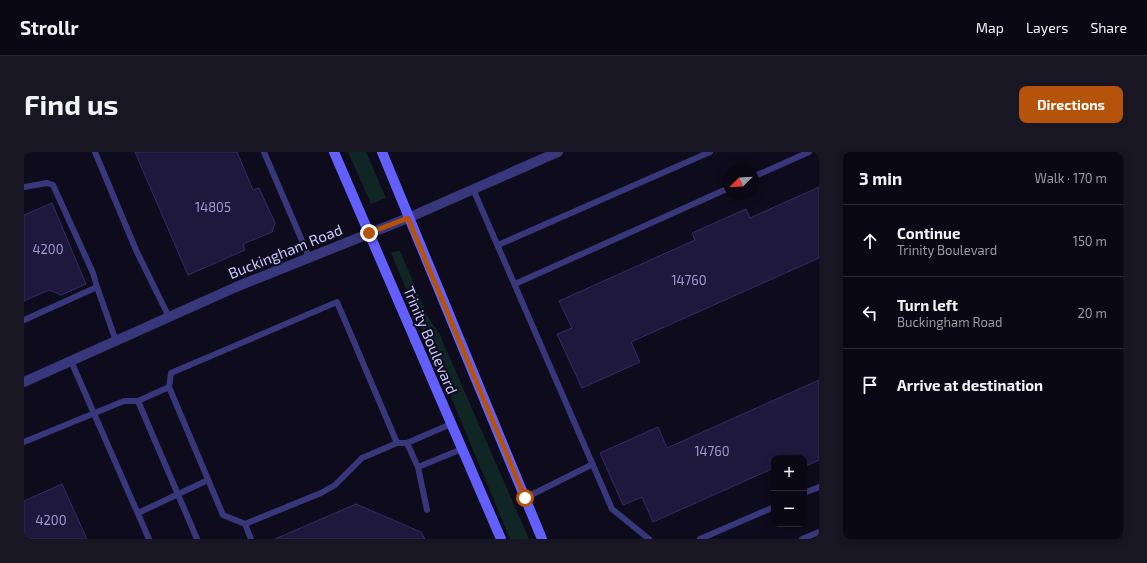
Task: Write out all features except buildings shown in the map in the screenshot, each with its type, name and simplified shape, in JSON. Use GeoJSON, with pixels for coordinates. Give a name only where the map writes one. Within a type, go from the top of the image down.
{"type":"FeatureCollection","features":[{"type":"Feature","properties":{"kind":"main road","name":"Trinity Boulevard"},"geometry":{"type":"LineString","coordinates":[[334,152],[501,539]]}},
{"type":"Feature","properties":{"kind":"main road","name":"Trinity Boulevard"},"geometry":{"type":"LineString","coordinates":[[382,152],[542,539]]}},
{"type":"Feature","properties":{"kind":"street","name":"Buckingham Road"},"geometry":{"type":"LineString","coordinates":[[24,382],[236,287],[408,218],[558,152]]}},
{"type":"Feature","properties":{"kind":"lane"},"geometry":{"type":"LineString","coordinates":[[95,152],[136,250],[169,317]]}},
{"type":"Feature","properties":{"kind":"lane"},"geometry":{"type":"LineString","coordinates":[[264,152],[309,258]]}},
{"type":"Feature","properties":{"kind":"lane"},"geometry":{"type":"LineString","coordinates":[[498,245],[710,152]]}},
{"type":"Feature","properties":{"kind":"lane"},"geometry":{"type":"LineString","coordinates":[[759,174],[809,152]]}},
{"type":"Feature","properties":{"kind":"lane"},"geometry":{"type":"LineString","coordinates":[[24,187],[47,183],[54,185],[93,273],[116,341]]}},
{"type":"Feature","properties":{"kind":"lane"},"geometry":{"type":"LineString","coordinates":[[473,189],[612,509],[649,539]]}},
{"type":"Feature","properties":{"kind":"lane"},"geometry":{"type":"LineString","coordinates":[[515,284],[723,191]]}},
{"type":"Feature","properties":{"kind":"lane"},"geometry":{"type":"LineString","coordinates":[[24,320],[97,287]]}},
{"type":"Feature","properties":{"kind":"lane"},"geometry":{"type":"LineString","coordinates":[[397,443],[337,302],[171,373],[169,387],[223,515],[245,524],[321,493],[335,485],[362,458],[397,443],[407,443],[451,424]]}},
{"type":"Feature","properties":{"kind":"lane"},"geometry":{"type":"LineString","coordinates":[[71,361],[149,539]]}},
{"type":"Feature","properties":{"kind":"lane"},"geometry":{"type":"LineString","coordinates":[[24,442],[93,412],[124,401],[138,401],[169,387]]}},
{"type":"Feature","properties":{"kind":"lane"},"geometry":{"type":"LineString","coordinates":[[138,401],[197,539]]}},
{"type":"Feature","properties":{"kind":"lane"},"geometry":{"type":"LineString","coordinates":[[407,443],[418,467],[427,510]]}},
{"type":"Feature","properties":{"kind":"lane"},"geometry":{"type":"LineString","coordinates":[[418,467],[462,449]]}},
{"type":"Feature","properties":{"kind":"lane"},"geometry":{"type":"LineString","coordinates":[[525,498],[593,464]]}},
{"type":"Feature","properties":{"kind":"lane"},"geometry":{"type":"LineString","coordinates":[[138,513],[208,480]]}},
{"type":"Feature","properties":{"kind":"lane"},"geometry":{"type":"LineString","coordinates":[[807,492],[819,487]]}},
{"type":"Feature","properties":{"kind":"lane"},"geometry":{"type":"LineString","coordinates":[[700,539],[771,508]]}},
{"type":"Feature","properties":{"kind":"lane"},"geometry":{"type":"LineString","coordinates":[[245,524],[251,539]]}},
{"type":"Feature","properties":{"kind":"lane"},"geometry":{"type":"LineString","coordinates":[[802,539],[819,532]]}},
{"type":"Feature","properties":{"kind":"green space"},"geometry":{"type":"Polygon","coordinates":[[[348,152],[366,152],[386,198],[371,204],[348,152]]]}},
{"type":"Feature","properties":{"kind":"green space"},"geometry":{"type":"Polygon","coordinates":[[[400,251],[429,319],[439,333],[529,539],[510,539],[391,252],[400,251]]]}},
{"type":"Feature","properties":{"kind":"route"},"geometry":{"type":"LineString","coordinates":[[369,233],[408,218],[525,498]]}}]}
